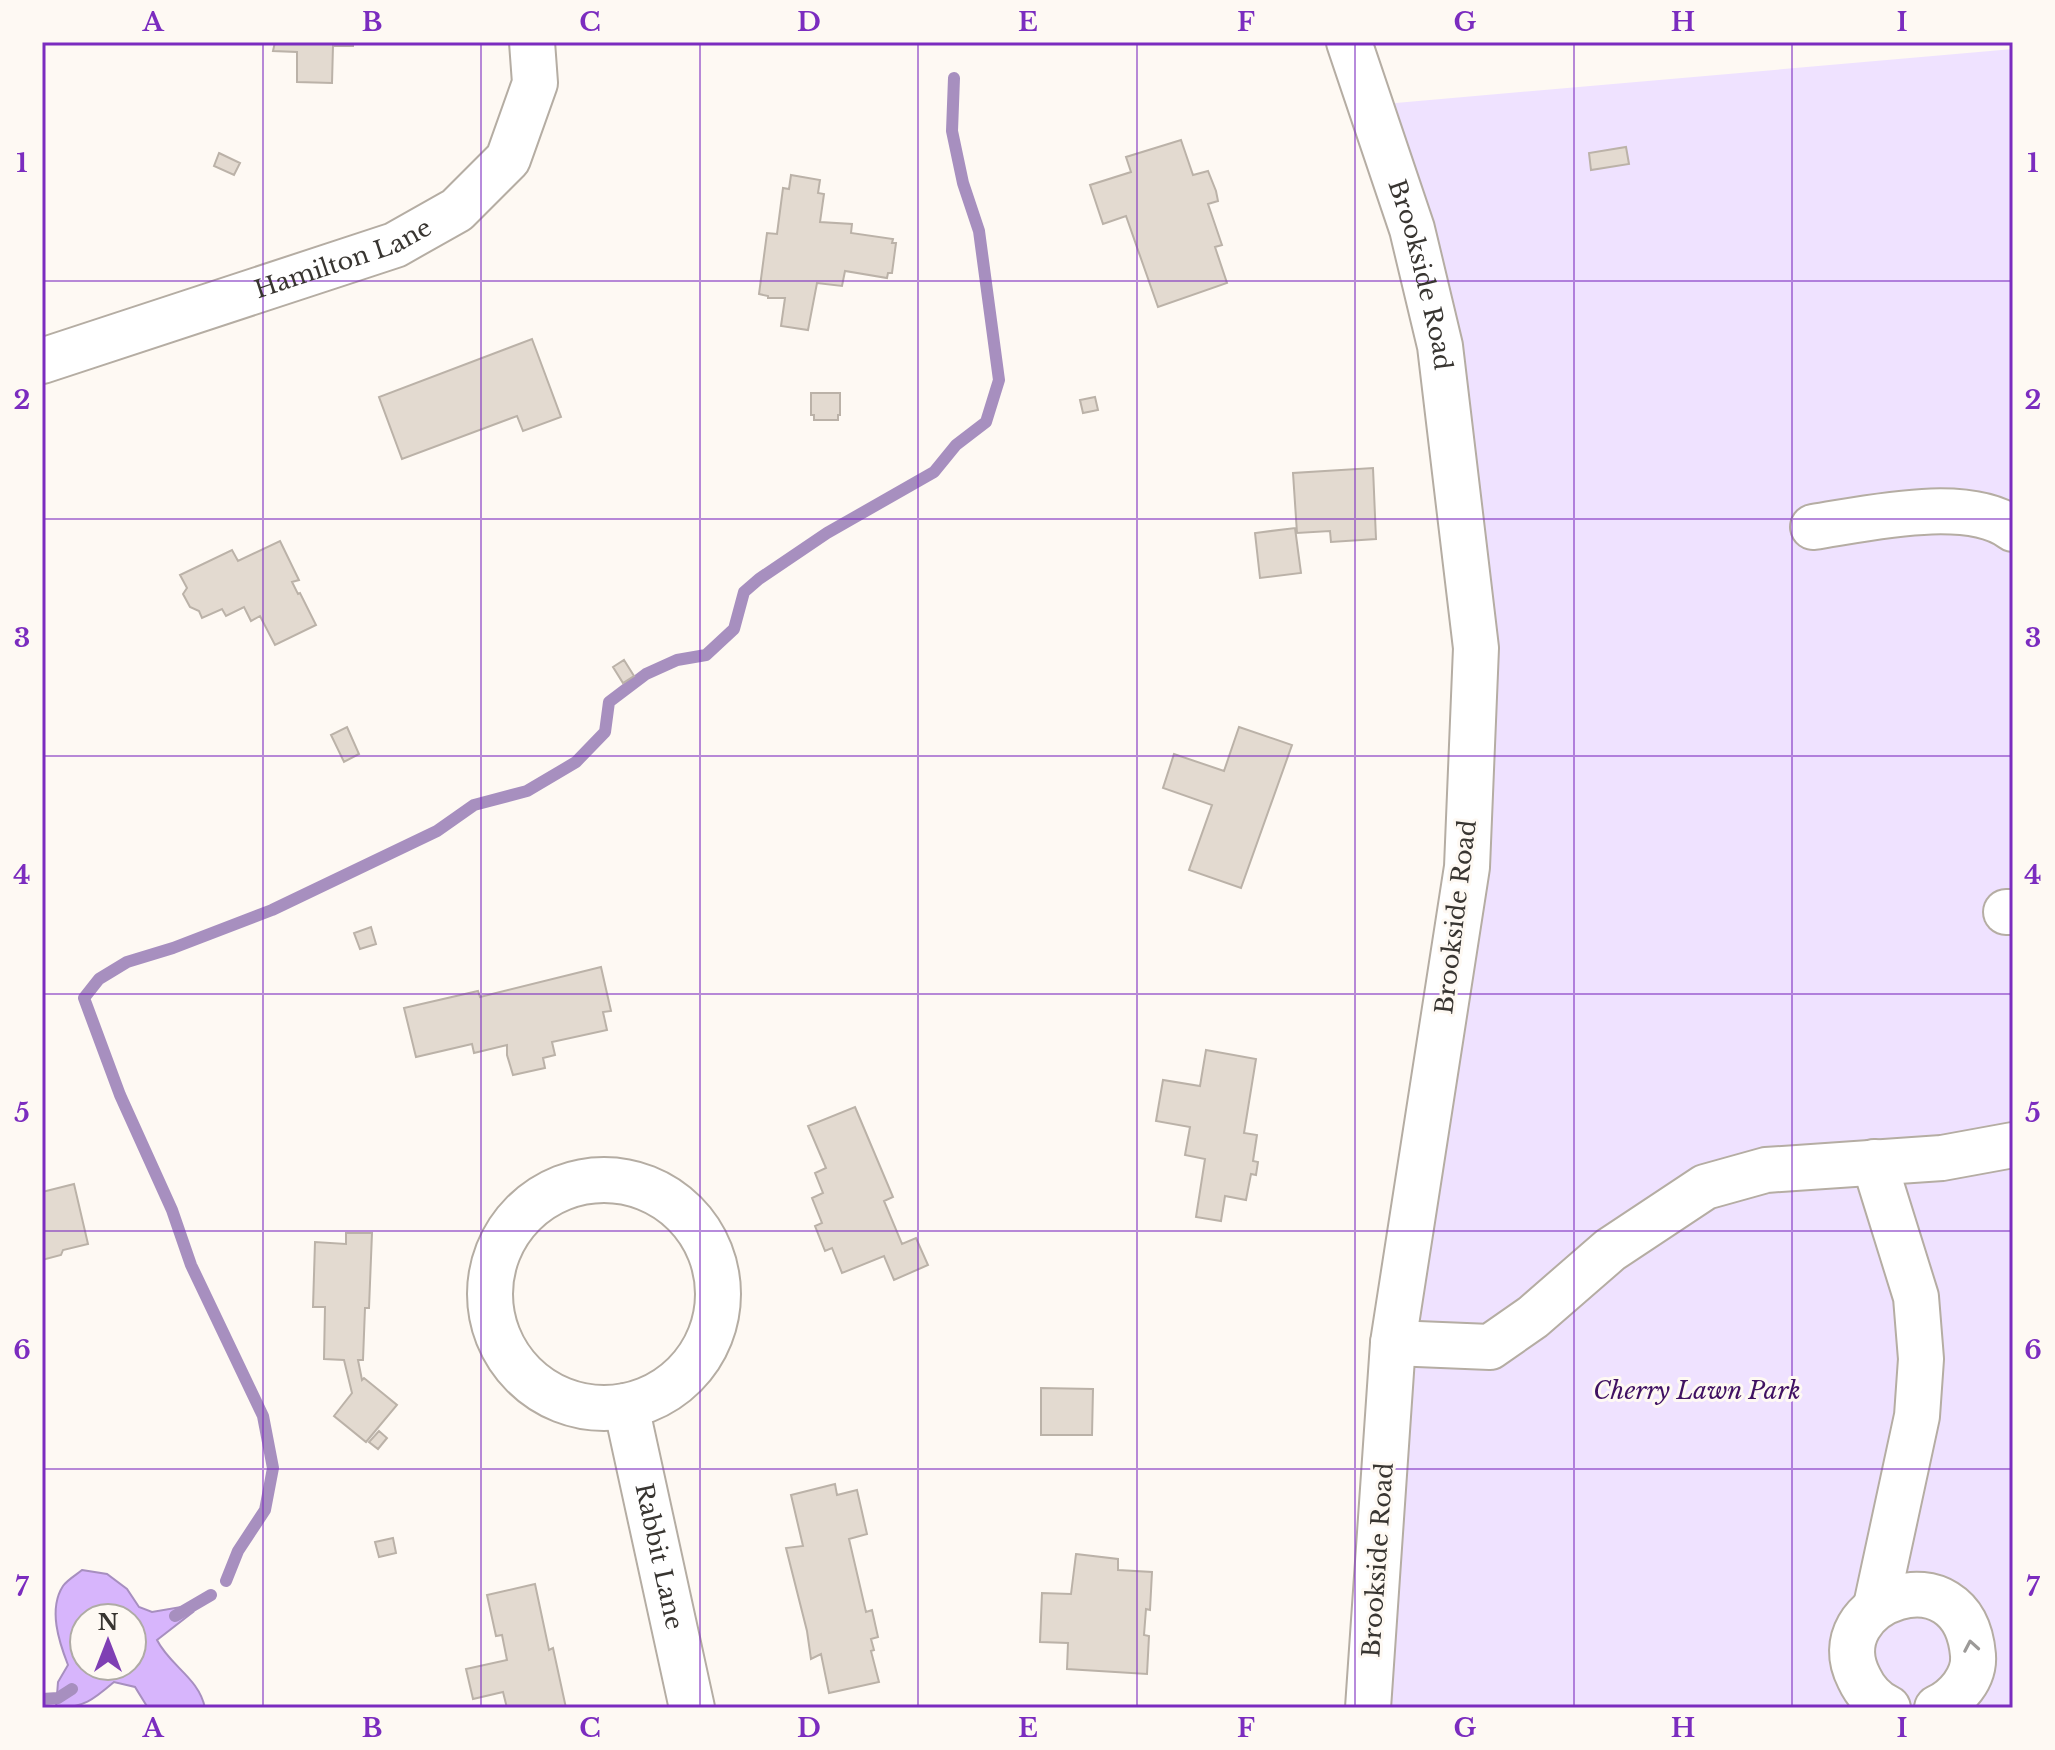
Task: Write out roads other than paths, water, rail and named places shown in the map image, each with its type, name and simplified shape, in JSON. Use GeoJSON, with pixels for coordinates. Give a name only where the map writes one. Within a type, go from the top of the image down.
{"type":"FeatureCollection","features":[{"type":"Feature","properties":{"kind":"street","name":"Hamilton Lane"},"geometry":{"type":"LineString","coordinates":[[42,361],[395,245],[457,210],[508,159],[535,83],[532,42]]}},
{"type":"Feature","properties":{"kind":"street","name":"Brookside Road"},"geometry":{"type":"LineString","coordinates":[[1349,42],[1412,229],[1440,346],[1476,648],[1467,867],[1393,1343],[1368,1708]]}},
{"type":"Feature","properties":{"kind":"street"},"geometry":{"type":"LineString","coordinates":[[1813,527],[1899,514],[1946,511],[2000,519],[2013,529]]}},
{"type":"Feature","properties":{"kind":"street"},"geometry":{"type":"LineString","coordinates":[[1393,1343],[1490,1347],[1533,1317],[1610,1250],[1705,1187],[1766,1170],[1942,1158],[2013,1145]]}},
{"type":"Feature","properties":{"kind":"street"},"geometry":{"type":"LineString","coordinates":[[1874,1162],[1916,1297],[1921,1359],[1917,1416],[1876,1606]]}},
{"type":"Feature","properties":{"kind":"street"},"geometry":{"type":"LineString","coordinates":[[611,1180],[647,1188],[657,1194],[678,1207],[702,1235],[716,1269],[718,1305],[709,1340],[690,1371],[661,1394],[626,1406],[591,1408],[557,1399],[528,1380],[505,1353],[492,1320],[489,1285],[497,1251],[516,1221],[542,1198],[575,1184],[611,1180]]}},
{"type":"Feature","properties":{"kind":"street","name":"Rabbit Lane"},"geometry":{"type":"LineString","coordinates":[[626,1406],[692,1708]]}},
{"type":"Feature","properties":{"kind":"street"},"geometry":{"type":"LineString","coordinates":[[1888,1708],[1865,1690],[1854,1669],[1853,1646],[1860,1624],[1876,1606],[1898,1595],[1921,1594],[1944,1601],[1961,1617],[1972,1638],[1974,1662],[1966,1684],[1950,1702],[1937,1708]]}},
{"type":"Feature","properties":{"kind":"waterway"},"geometry":{"type":"LineString","coordinates":[[226,1581],[238,1551],[265,1510],[273,1468],[263,1416],[191,1265],[172,1210],[120,1095],[84,998],[99,979],[127,962],[272,910],[437,831],[474,805],[527,791],[576,762],[605,732],[609,702],[646,674],[677,660],[706,655],[734,629],[744,592],[759,579],[827,533],[934,472],[956,445],[986,422],[999,380],[979,231],[963,183],[952,131],[954,78]]}},
{"type":"Feature","properties":{"kind":"waterway"},"geometry":{"type":"LineString","coordinates":[[175,1616],[211,1595]]}},
{"type":"Feature","properties":{"kind":"waterway"},"geometry":{"type":"LineString","coordinates":[[42,1699],[58,1698],[72,1689]]}},
{"type":"Feature","properties":{"kind":"park label","name":"Cherry Lawn Park"},"geometry":{"type":"Point","coordinates":[1697,1391]}}]}
